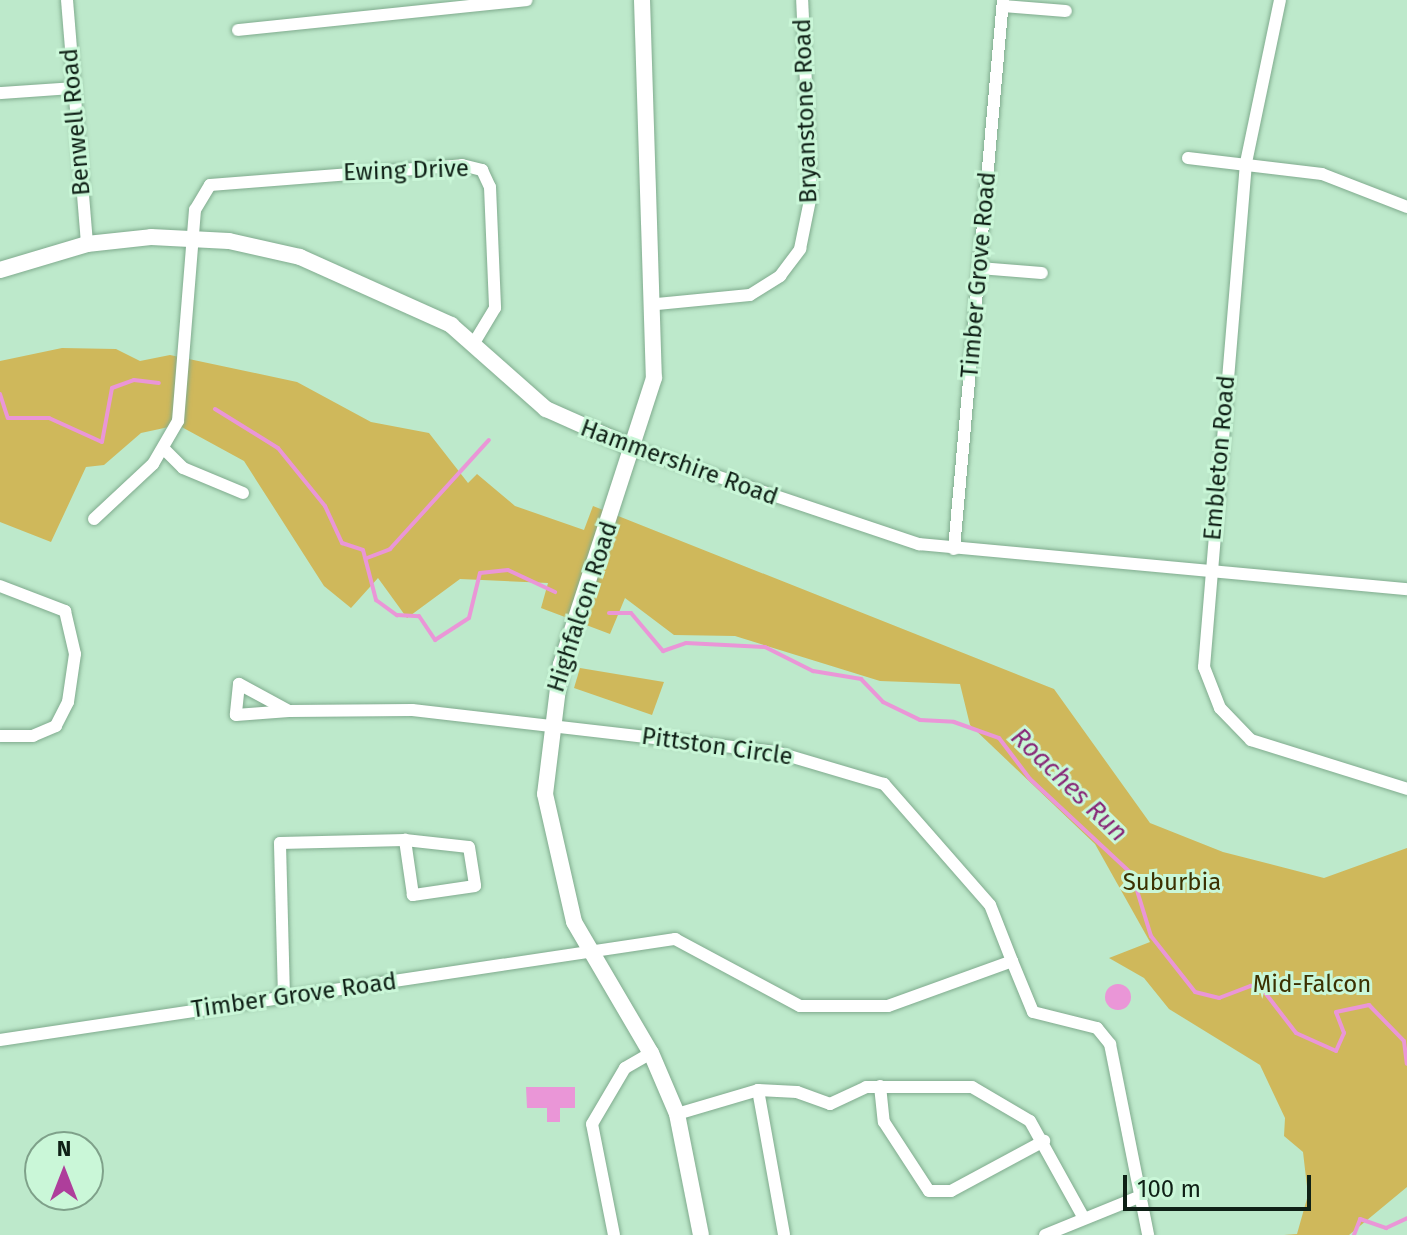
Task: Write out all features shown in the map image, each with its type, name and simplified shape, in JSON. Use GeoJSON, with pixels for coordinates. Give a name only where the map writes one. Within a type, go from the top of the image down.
{"type":"FeatureCollection","features":[{"type":"Feature","properties":{"kind":"street","name":"Benwell Road"},"geometry":{"type":"LineString","coordinates":[[67,0],[87,244]]}},
{"type":"Feature","properties":{"kind":"street"},"geometry":{"type":"LineString","coordinates":[[238,30],[401,7],[526,0]]}},
{"type":"Feature","properties":{"kind":"street","name":"Highfalcon Road"},"geometry":{"type":"LineString","coordinates":[[642,0],[657,304],[654,378],[636,449],[561,664],[548,727],[549,830],[588,954],[651,1053],[677,1114],[701,1235]]}},
{"type":"Feature","properties":{"kind":"street","name":"Bryanstone Road"},"geometry":{"type":"LineString","coordinates":[[657,304],[750,295],[780,276],[800,249],[811,195],[802,0]]}},
{"type":"Feature","properties":{"kind":"street","name":"Embleton Road"},"geometry":{"type":"LineString","coordinates":[[1280,0],[1246,163],[1204,667],[1234,726],[1268,748],[1407,789]]}},
{"type":"Feature","properties":{"kind":"street"},"geometry":{"type":"LineString","coordinates":[[1003,3],[1066,11]]}},
{"type":"Feature","properties":{"kind":"street","name":"Timber Grove Road"},"geometry":{"type":"LineString","coordinates":[[954,549],[1003,3]]}},
{"type":"Feature","properties":{"kind":"street"},"geometry":{"type":"LineString","coordinates":[[0,93],[73,88]]}},
{"type":"Feature","properties":{"kind":"street"},"geometry":{"type":"LineString","coordinates":[[1188,158],[1246,163],[1352,181],[1407,207]]}},
{"type":"Feature","properties":{"kind":"street","name":"Ewing Drive"},"geometry":{"type":"LineString","coordinates":[[193,238],[198,200],[217,182],[474,166],[490,187],[495,308],[475,341]]}},
{"type":"Feature","properties":{"kind":"street"},"geometry":{"type":"LineString","coordinates":[[94,519],[164,449],[184,391],[193,238]]}},
{"type":"Feature","properties":{"kind":"street","name":"Hammershire Road"},"geometry":{"type":"LineString","coordinates":[[0,270],[87,244],[193,238],[261,247],[336,270],[475,341],[554,414],[636,449],[873,532],[954,549],[1407,589]]}},
{"type":"Feature","properties":{"kind":"street"},"geometry":{"type":"LineString","coordinates":[[979,268],[1042,273]]}},
{"type":"Feature","properties":{"kind":"street"},"geometry":{"type":"LineString","coordinates":[[164,449],[183,468],[243,493]]}},
{"type":"Feature","properties":{"kind":"street"},"geometry":{"type":"LineString","coordinates":[[0,586],[65,611],[75,654],[56,726],[33,736],[0,736]]}},
{"type":"Feature","properties":{"kind":"street","name":"Pittston Circle"},"geometry":{"type":"LineString","coordinates":[[289,711],[412,710],[776,752],[884,784],[990,905],[1033,1012],[1105,1033],[1141,1196]]}},
{"type":"Feature","properties":{"kind":"street"},"geometry":{"type":"LineString","coordinates":[[284,997],[280,843],[405,840],[469,847],[475,886],[413,895],[405,840]]}},
{"type":"Feature","properties":{"kind":"street"},"geometry":{"type":"LineString","coordinates":[[588,954],[675,939],[800,1006],[888,1006],[1012,961]]}},
{"type":"Feature","properties":{"kind":"street","name":"Timber Grove Road"},"geometry":{"type":"LineString","coordinates":[[0,1040],[588,954]]}},
{"type":"Feature","properties":{"kind":"street"},"geometry":{"type":"LineString","coordinates":[[614,1235],[592,1124],[625,1068],[651,1053]]}},
{"type":"Feature","properties":{"kind":"street"},"geometry":{"type":"LineString","coordinates":[[677,1114],[758,1090],[830,1104],[880,1086],[949,1084],[994,1094],[1044,1141],[1082,1215]]}},
{"type":"Feature","properties":{"kind":"street"},"geometry":{"type":"LineString","coordinates":[[880,1086],[884,1122],[929,1191],[951,1191],[1044,1141]]}},
{"type":"Feature","properties":{"kind":"street"},"geometry":{"type":"LineString","coordinates":[[758,1090],[784,1235]]}},
{"type":"Feature","properties":{"kind":"street"},"geometry":{"type":"LineString","coordinates":[[1045,1235],[1082,1215],[1141,1196],[1148,1235]]}},
{"type":"Feature","properties":{"kind":"green space"},"geometry":{"type":"Polygon","coordinates":[[[62,348],[116,349],[140,361],[170,355],[297,382],[371,422],[429,433],[468,483],[477,474],[515,506],[584,530],[593,506],[1054,689],[1150,823],[1223,852],[1324,878],[1407,848],[1407,1187],[1349,1235],[1284,1235],[1297,1234],[1308,1195],[1303,1152],[1284,1136],[1285,1118],[1260,1065],[1169,1009],[1144,978],[1109,958],[1150,942],[1095,844],[970,725],[960,684],[880,681],[735,636],[674,635],[625,598],[610,634],[541,608],[548,583],[460,579],[407,618],[378,578],[351,608],[324,586],[244,461],[178,425],[141,433],[104,465],[86,467],[51,542],[0,522],[0,361],[62,348]]]}},
{"type":"Feature","properties":{"kind":"green space"},"geometry":{"type":"Polygon","coordinates":[[[580,668],[664,682],[652,715],[574,688],[580,668]]]}},
{"type":"Feature","properties":{"kind":"shaded area"},"geometry":{"type":"Polygon","coordinates":[[[1118,984],[1127,988],[1131,997],[1127,1006],[1118,1010],[1109,1006],[1105,997],[1109,988],[1118,984]]]}},
{"type":"Feature","properties":{"kind":"shaded area"},"geometry":{"type":"Polygon","coordinates":[[[526,1087],[575,1087],[575,1108],[560,1108],[560,1122],[547,1122],[547,1108],[527,1108],[526,1087]]]}},
{"type":"Feature","properties":{"kind":"waterway","name":"Roaches Run"},"geometry":{"type":"LineString","coordinates":[[0,394],[8,418],[49,418],[102,442],[112,388],[134,380],[159,383]]}},
{"type":"Feature","properties":{"kind":"waterway","name":"Roaches Run"},"geometry":{"type":"LineString","coordinates":[[215,409],[278,448],[325,506],[342,543],[363,550],[376,600],[397,615],[419,616],[435,640],[469,618],[480,573],[508,570],[555,592]]}},
{"type":"Feature","properties":{"kind":"waterway"},"geometry":{"type":"LineString","coordinates":[[367,558],[390,549],[489,440]]}},
{"type":"Feature","properties":{"kind":"waterway","name":"Roaches Run"},"geometry":{"type":"LineString","coordinates":[[609,613],[631,613],[663,651],[686,643],[765,647],[813,671],[861,679],[883,702],[920,720],[954,722],[999,738],[1030,779],[1132,874],[1151,936],[1195,992],[1219,998],[1251,986],[1263,990],[1296,1033],[1336,1051],[1344,1033],[1336,1012],[1369,1005],[1404,1041],[1407,1064]]}},
{"type":"Feature","properties":{"kind":"waterway"},"geometry":{"type":"LineString","coordinates":[[1354,1235],[1360,1219],[1386,1228],[1407,1218]]}},
{"type":"Feature","properties":{"kind":"park label","name":"Suburbia"},"geometry":{"type":"Point","coordinates":[1172,883]}},
{"type":"Feature","properties":{"kind":"park label","name":"Mid-Falcon"},"geometry":{"type":"Point","coordinates":[1312,985]}}]}
